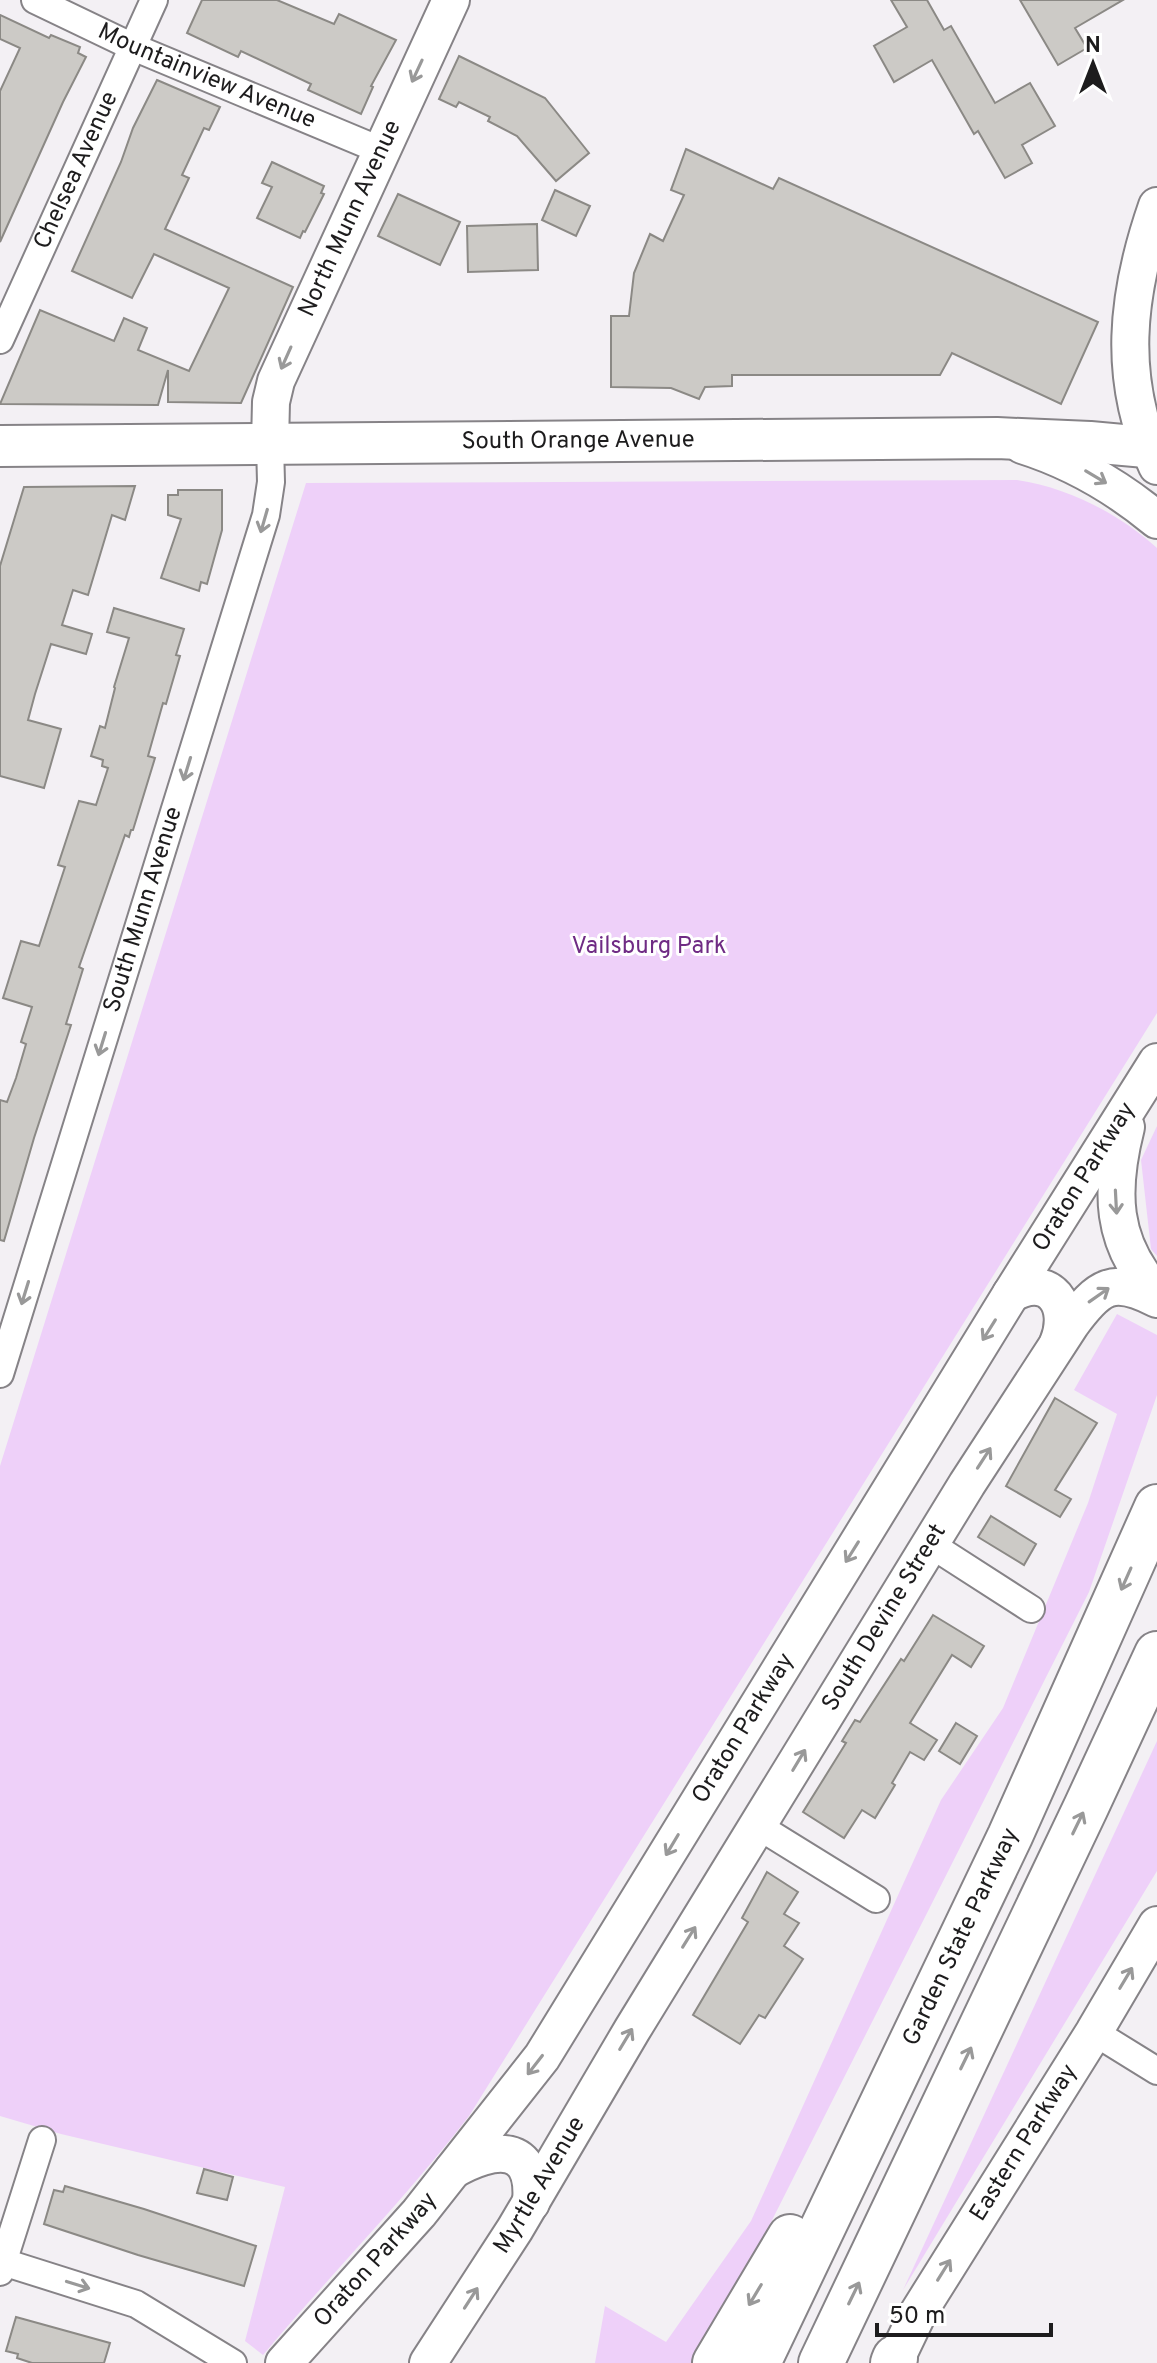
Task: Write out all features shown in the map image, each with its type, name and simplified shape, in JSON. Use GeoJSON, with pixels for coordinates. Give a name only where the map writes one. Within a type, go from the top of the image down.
{"type":"FeatureCollection","features":[{"type":"Feature","properties":{"kind":"highway","name":"Garden State Parkway"},"geometry":{"type":"LineString","coordinates":[[758,2363],[1022,1810],[1157,1507]]}},
{"type":"Feature","properties":{"kind":"highway"},"geometry":{"type":"LineString","coordinates":[[821,2363],[1157,1654]]}},
{"type":"Feature","properties":{"kind":"highway"},"geometry":{"type":"LineString","coordinates":[[715,2363],[937,1987]]}},
{"type":"Feature","properties":{"kind":"main road","name":"North Munn Avenue"},"geometry":{"type":"LineString","coordinates":[[270,444],[271,402],[276,381],[451,0]]}},
{"type":"Feature","properties":{"kind":"main road"},"geometry":{"type":"LineString","coordinates":[[1154,454],[1133,390],[1130,344],[1136,283],[1157,206]]}},
{"type":"Feature","properties":{"kind":"main road","name":"South Orange Avenue"},"geometry":{"type":"LineString","coordinates":[[3,455],[270,444],[997,438],[1154,454]]}},
{"type":"Feature","properties":{"kind":"main road"},"geometry":{"type":"LineString","coordinates":[[997,438],[1086,470],[1157,520]]}},
{"type":"Feature","properties":{"kind":"main road","name":"Oraton Parkway"},"geometry":{"type":"LineString","coordinates":[[284,2363],[419,2213],[542,2057],[1157,1062]]}},
{"type":"Feature","properties":{"kind":"main road"},"geometry":{"type":"LineString","coordinates":[[1135,1098],[1118,1164],[1116,1213],[1132,1260],[1157,1296]]}},
{"type":"Feature","properties":{"kind":"main road","name":"South Devine Street"},"geometry":{"type":"LineString","coordinates":[[648,2003],[930,1544],[1080,1311],[1105,1289],[1114,1286],[1157,1296]]}},
{"type":"Feature","properties":{"kind":"main road"},"geometry":{"type":"LineString","coordinates":[[1011,1294],[1042,1287],[1057,1297],[1064,1322],[1058,1343]]}},
{"type":"Feature","properties":{"kind":"main road","name":"Eastern Parkway"},"geometry":{"type":"LineString","coordinates":[[896,2362],[918,2313],[1094,2032],[1157,1925]]}},
{"type":"Feature","properties":{"kind":"main road","name":"Myrtle Avenue"},"geometry":{"type":"LineString","coordinates":[[428,2363],[531,2203],[648,2003]]}},
{"type":"Feature","properties":{"kind":"main road"},"geometry":{"type":"LineString","coordinates":[[452,2170],[487,2154],[507,2154],[529,2172],[531,2203]]}},
{"type":"Feature","properties":{"kind":"street","name":"Mountainview Avenue"},"geometry":{"type":"LineString","coordinates":[[35,0],[133,47],[380,150]]}},
{"type":"Feature","properties":{"kind":"street","name":"Chelsea Avenue"},"geometry":{"type":"LineString","coordinates":[[0,340],[154,0]]}},
{"type":"Feature","properties":{"kind":"street","name":"South Munn Avenue"},"geometry":{"type":"LineString","coordinates":[[0,1374],[266,515],[271,482],[270,444]]}},
{"type":"Feature","properties":{"kind":"street"},"geometry":{"type":"LineString","coordinates":[[930,1544],[1031,1609]]}},
{"type":"Feature","properties":{"kind":"street"},"geometry":{"type":"LineString","coordinates":[[758,1826],[876,1899]]}},
{"type":"Feature","properties":{"kind":"street"},"geometry":{"type":"LineString","coordinates":[[1094,2032],[1157,2071]]}},
{"type":"Feature","properties":{"kind":"street"},"geometry":{"type":"LineString","coordinates":[[42,2140],[1,2265],[136,2304],[233,2363]]}},
{"type":"Feature","properties":{"kind":"green space","name":"Vailsburg Park"},"geometry":{"type":"Polygon","coordinates":[[[1017,480],[1055,489],[1092,504],[1126,524],[1157,548],[1157,1013],[469,2116],[263,2355],[245,2341],[285,2187],[61,2134],[0,2116],[0,1466],[306,483],[1017,480]]]}},
{"type":"Feature","properties":{"kind":"green space"},"geometry":{"type":"Polygon","coordinates":[[[1157,1126],[1157,1256],[1151,1249],[1141,1160],[1157,1126]]]}},
{"type":"Feature","properties":{"kind":"green space"},"geometry":{"type":"Polygon","coordinates":[[[1117,1314],[1157,1335],[1157,1395],[1089,1592],[700,2363],[595,2363],[605,2306],[666,2342],[751,2221],[941,1800],[1003,1708],[1088,1503],[1117,1414],[1074,1390],[1117,1314]]]}},
{"type":"Feature","properties":{"kind":"green space"},"geometry":{"type":"Polygon","coordinates":[[[1157,1741],[1157,1871],[903,2290],[1157,1741]]]}},
{"type":"Feature","properties":{"kind":"building"},"geometry":{"type":"Polygon","coordinates":[[[202,0],[277,0],[334,24],[339,14],[396,40],[371,86],[361,114],[308,90],[311,84],[241,51],[238,57],[187,33],[202,0]]]}},
{"type":"Feature","properties":{"kind":"building"},"geometry":{"type":"Polygon","coordinates":[[[891,0],[927,0],[944,30],[951,26],[995,103],[1030,83],[1055,126],[1022,145],[1032,163],[1005,178],[978,131],[974,134],[932,60],[894,82],[874,46],[907,27],[891,0]]]}},
{"type":"Feature","properties":{"kind":"building"},"geometry":{"type":"Polygon","coordinates":[[[1020,0],[1123,0],[1075,28],[1087,48],[1058,65],[1020,0]]]}},
{"type":"Feature","properties":{"kind":"building"},"geometry":{"type":"Polygon","coordinates":[[[0,15],[49,38],[51,35],[80,47],[78,53],[86,57],[0,242],[0,91],[20,48],[0,39],[0,15]]]}},
{"type":"Feature","properties":{"kind":"building"},"geometry":{"type":"Polygon","coordinates":[[[459,56],[545,98],[589,153],[556,181],[517,136],[488,121],[490,117],[459,102],[456,107],[439,99],[459,56]]]}},
{"type":"Feature","properties":{"kind":"building"},"geometry":{"type":"Polygon","coordinates":[[[157,80],[220,107],[209,130],[204,128],[182,175],[189,178],[165,229],[293,287],[241,403],[168,402],[168,370],[158,405],[0,404],[40,310],[114,341],[124,318],[147,328],[138,350],[189,371],[229,288],[154,254],[132,298],[72,271],[133,128],[157,80]]]}},
{"type":"Feature","properties":{"kind":"building"},"geometry":{"type":"Polygon","coordinates":[[[686,149],[773,189],[779,178],[1098,322],[1061,404],[952,353],[940,375],[732,375],[732,386],[705,387],[699,399],[671,388],[611,387],[611,316],[629,316],[634,273],[650,234],[663,241],[684,195],[671,190],[686,149]]]}},
{"type":"Feature","properties":{"kind":"building"},"geometry":{"type":"Polygon","coordinates":[[[272,162],[324,186],[321,193],[324,194],[300,238],[257,218],[272,187],[262,183],[272,162]]]}},
{"type":"Feature","properties":{"kind":"building"},"geometry":{"type":"Polygon","coordinates":[[[555,190],[590,206],[576,236],[542,220],[555,190]]]}},
{"type":"Feature","properties":{"kind":"building"},"geometry":{"type":"Polygon","coordinates":[[[398,194],[460,222],[440,265],[378,236],[398,194]]]}},
{"type":"Feature","properties":{"kind":"building"},"geometry":{"type":"Polygon","coordinates":[[[537,224],[538,270],[468,272],[467,226],[537,224]]]}},
{"type":"Feature","properties":{"kind":"building"},"geometry":{"type":"Polygon","coordinates":[[[135,486],[125,520],[112,515],[88,595],[73,590],[62,625],[92,634],[86,654],[51,644],[35,694],[28,720],[61,729],[44,788],[0,776],[0,566],[24,487],[135,486]]]}},
{"type":"Feature","properties":{"kind":"building"},"geometry":{"type":"Polygon","coordinates":[[[178,490],[222,490],[222,530],[207,584],[201,582],[199,591],[161,578],[181,519],[168,515],[168,495],[178,495],[178,490]]]}},
{"type":"Feature","properties":{"kind":"building"},"geometry":{"type":"Polygon","coordinates":[[[114,608],[184,629],[176,655],[180,656],[148,756],[155,758],[133,830],[129,837],[125,835],[79,967],[83,969],[66,1024],[71,1025],[4,1241],[0,1240],[0,1100],[7,1102],[16,1078],[26,1044],[21,1042],[32,1007],[3,998],[21,941],[39,946],[65,867],[58,865],[79,801],[96,805],[108,768],[102,766],[103,760],[91,756],[100,726],[105,728],[129,638],[107,632],[114,608]]]}},
{"type":"Feature","properties":{"kind":"building"},"geometry":{"type":"Polygon","coordinates":[[[1055,1398],[1097,1423],[1055,1490],[1071,1499],[1060,1517],[1006,1486],[1055,1398]]]}},
{"type":"Feature","properties":{"kind":"building"},"geometry":{"type":"Polygon","coordinates":[[[991,1516],[1036,1544],[1024,1565],[978,1537],[991,1516]]]}},
{"type":"Feature","properties":{"kind":"building"},"geometry":{"type":"Polygon","coordinates":[[[933,1615],[984,1646],[971,1667],[952,1655],[910,1723],[937,1740],[924,1760],[910,1752],[875,1818],[862,1810],[844,1838],[803,1812],[846,1743],[842,1741],[855,1720],[860,1722],[933,1615]]]}},
{"type":"Feature","properties":{"kind":"building"},"geometry":{"type":"Polygon","coordinates":[[[956,1723],[977,1736],[960,1764],[939,1751],[956,1723]]]}},
{"type":"Feature","properties":{"kind":"building"},"geometry":{"type":"Polygon","coordinates":[[[767,1872],[798,1892],[784,1914],[799,1923],[784,1946],[803,1959],[765,2018],[759,2015],[740,2044],[693,2015],[748,1922],[742,1918],[767,1872]]]}},
{"type":"Feature","properties":{"kind":"building"},"geometry":{"type":"Polygon","coordinates":[[[204,2169],[233,2177],[227,2200],[197,2193],[204,2169]]]}},
{"type":"Feature","properties":{"kind":"building"},"geometry":{"type":"Polygon","coordinates":[[[65,2186],[256,2246],[244,2286],[44,2224],[54,2190],[63,2192],[65,2186]]]}},
{"type":"Feature","properties":{"kind":"building"},"geometry":{"type":"Polygon","coordinates":[[[16,2317],[110,2343],[104,2363],[32,2363],[17,2358],[18,2354],[6,2351],[16,2317]]]}}]}
